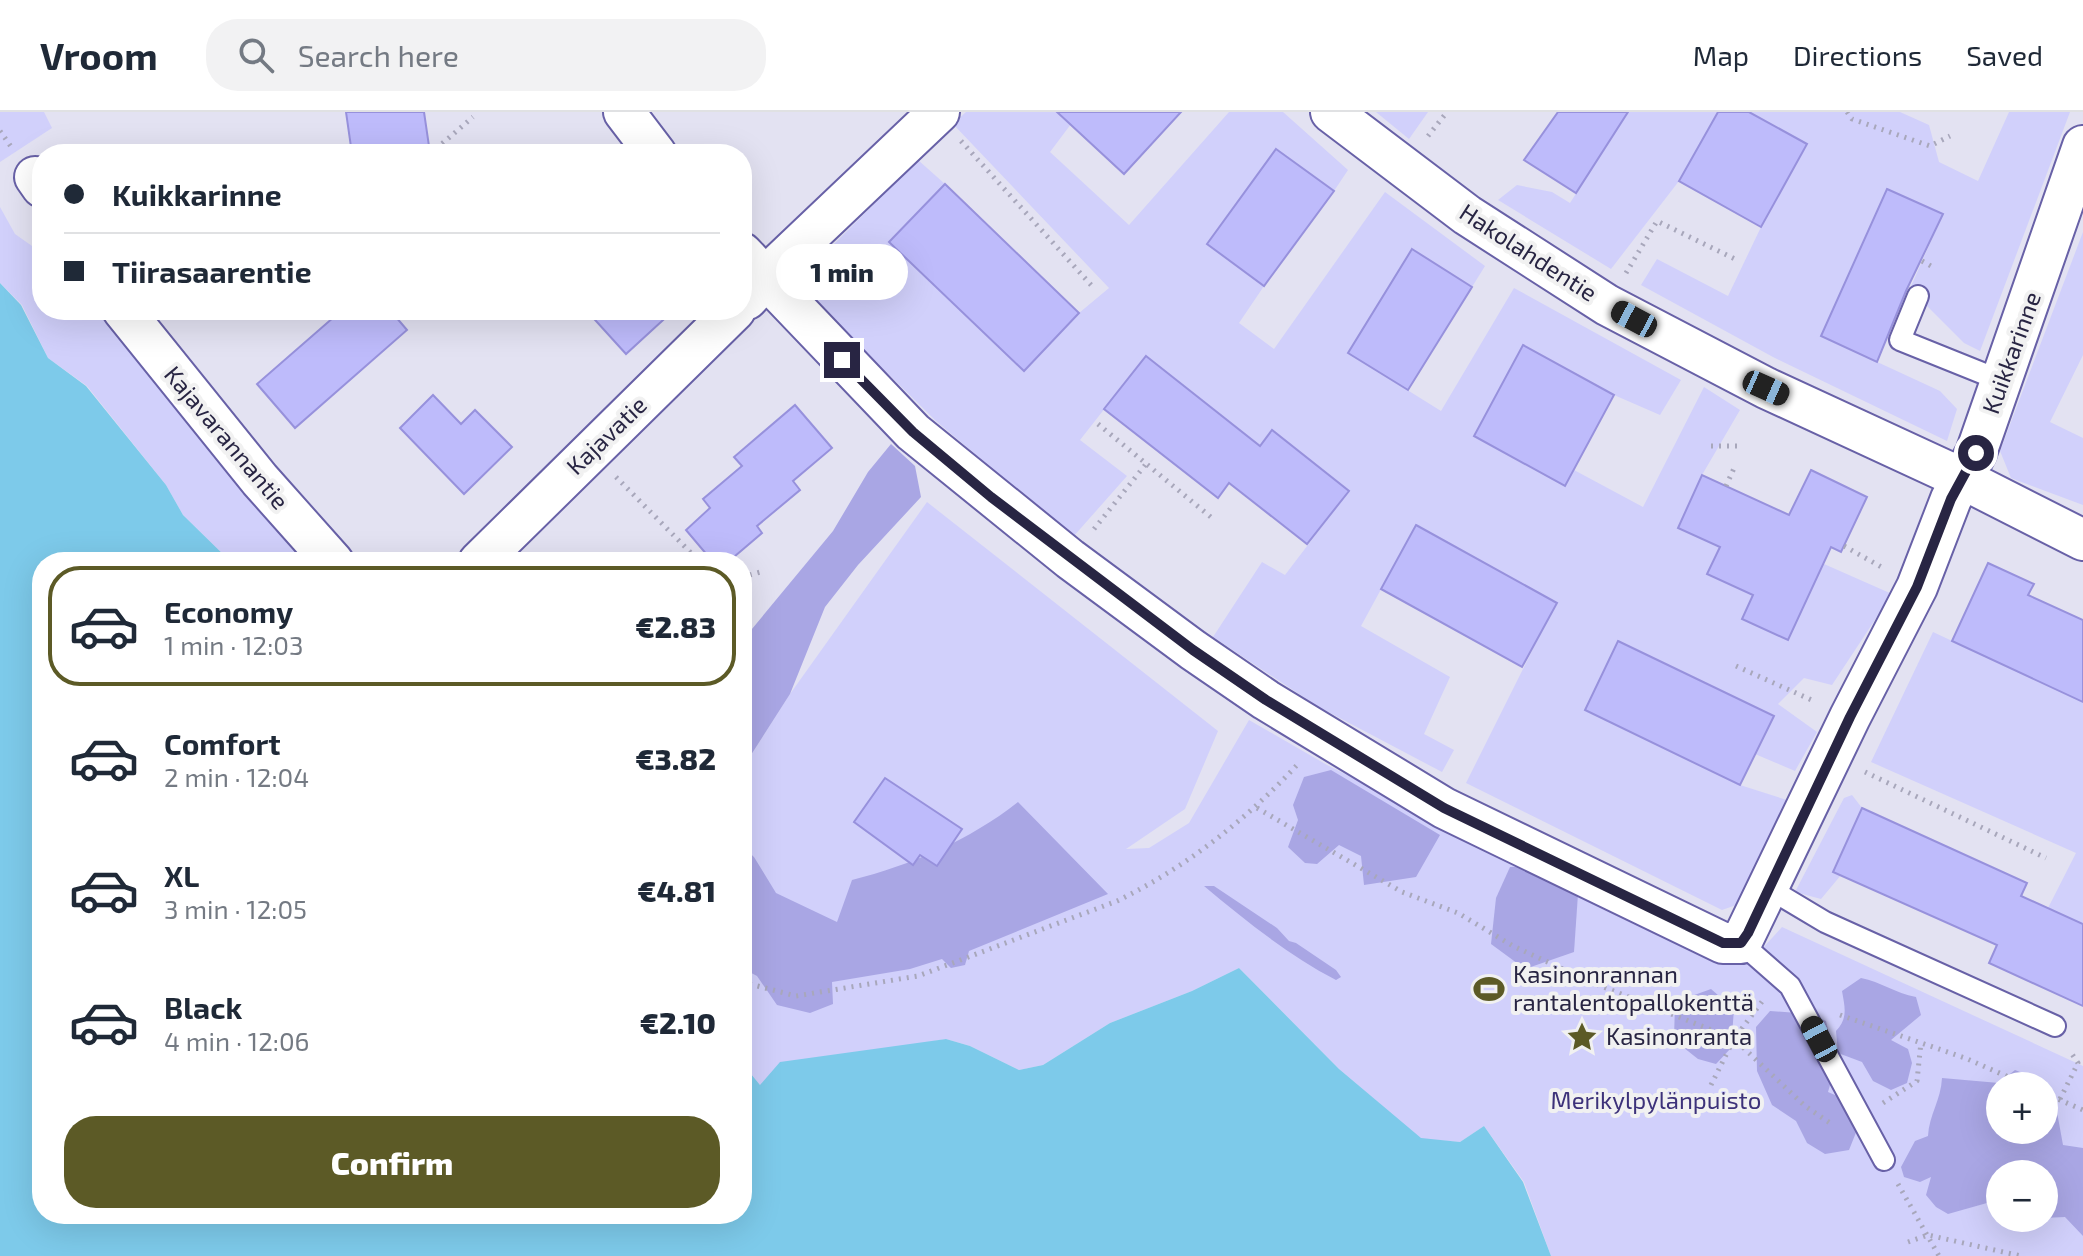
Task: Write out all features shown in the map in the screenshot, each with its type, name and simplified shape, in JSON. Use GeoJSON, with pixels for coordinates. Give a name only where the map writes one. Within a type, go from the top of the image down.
{"type":"FeatureCollection","features":[{"type":"Feature","properties":{"kind":"street"},"geometry":{"type":"LineString","coordinates":[[624,112],[648,144]]}},
{"type":"Feature","properties":{"kind":"street","name":"Hakolahdentie"},"geometry":{"type":"LineString","coordinates":[[1331,112],[1467,215],[1607,305],[1766,388],[1963,479],[2083,540]]}},
{"type":"Feature","properties":{"kind":"street"},"geometry":{"type":"LineString","coordinates":[[752,277],[938,113]]}},
{"type":"Feature","properties":{"kind":"street","name":"Kuikkarinne"},"geometry":{"type":"LineString","coordinates":[[1741,943],[1850,717],[1917,587],[2002,381],[2083,146]]}},
{"type":"Feature","properties":{"kind":"street"},"geometry":{"type":"LineString","coordinates":[[752,281],[913,432],[1070,559],[1266,700],[1444,808],[1723,943],[1741,943]]}},
{"type":"Feature","properties":{"kind":"street","name":"Kajavarannantie"},"geometry":{"type":"LineString","coordinates":[[131,320],[241,457],[324,552]]}},
{"type":"Feature","properties":{"kind":"street","name":"Kajavatie"},"geometry":{"type":"LineString","coordinates":[[489,552],[725,320]]}},
{"type":"Feature","properties":{"kind":"lane"},"geometry":{"type":"LineString","coordinates":[[1918,296],[1900,340],[2002,381]]}},
{"type":"Feature","properties":{"kind":"lane"},"geometry":{"type":"LineString","coordinates":[[1768,888],[1825,922],[2055,1026]]}},
{"type":"Feature","properties":{"kind":"lane"},"geometry":{"type":"LineString","coordinates":[[1741,943],[1784,982],[1884,1160]]}},
{"type":"Feature","properties":{"kind":"path"},"geometry":{"type":"LineString","coordinates":[[1847,112],[1852,119],[1930,146],[1950,136]]}},
{"type":"Feature","properties":{"kind":"path"},"geometry":{"type":"LineString","coordinates":[[938,113],[1092,286]]}},
{"type":"Feature","properties":{"kind":"path"},"geometry":{"type":"LineString","coordinates":[[442,144],[473,117]]}},
{"type":"Feature","properties":{"kind":"path"},"geometry":{"type":"LineString","coordinates":[[1607,305],[1657,221],[1735,259]]}},
{"type":"Feature","properties":{"kind":"path"},"geometry":{"type":"LineString","coordinates":[[1098,424],[1212,518]]}},
{"type":"Feature","properties":{"kind":"path"},"geometry":{"type":"LineString","coordinates":[[1711,446],[1741,446]]}},
{"type":"Feature","properties":{"kind":"path"},"geometry":{"type":"LineString","coordinates":[[1070,559],[1146,464]]}},
{"type":"Feature","properties":{"kind":"path"},"geometry":{"type":"LineString","coordinates":[[1726,486],[1735,466]]}},
{"type":"Feature","properties":{"kind":"path"},"geometry":{"type":"LineString","coordinates":[[610,471],[690,552]]}},
{"type":"Feature","properties":{"kind":"path"},"geometry":{"type":"LineString","coordinates":[[752,574],[764,571]]}},
{"type":"Feature","properties":{"kind":"path"},"geometry":{"type":"LineString","coordinates":[[1736,666],[1850,717]]}},
{"type":"Feature","properties":{"kind":"path"},"geometry":{"type":"LineString","coordinates":[[1833,754],[1852,766],[2046,858]]}},
{"type":"Feature","properties":{"kind":"path"},"geometry":{"type":"LineString","coordinates":[[752,985],[796,996],[918,976],[1138,891],[1257,808],[1304,758]]}},
{"type":"Feature","properties":{"kind":"path"},"geometry":{"type":"LineString","coordinates":[[1257,808],[1402,892],[1458,913],[1513,946],[1591,982],[1734,1039],[1805,1106],[1831,1124]]}},
{"type":"Feature","properties":{"kind":"path"},"geometry":{"type":"LineString","coordinates":[[1711,1085],[1734,1039],[1784,982],[1842,1016],[1921,1042],[1995,1072]]}},
{"type":"Feature","properties":{"kind":"path"},"geometry":{"type":"LineString","coordinates":[[1861,1118],[1917,1081],[1921,1042]]}},
{"type":"Feature","properties":{"kind":"path"},"geometry":{"type":"LineString","coordinates":[[2078,1063],[2060,1099],[2083,1110]]}},
{"type":"Feature","properties":{"kind":"path"},"geometry":{"type":"LineString","coordinates":[[1884,1160],[1939,1256]]}},
{"type":"Feature","properties":{"kind":"path"},"geometry":{"type":"LineString","coordinates":[[1908,1242],[1928,1235],[2021,1256]]}},
{"type":"Feature","properties":{"kind":"green space"},"geometry":{"type":"Polygon","coordinates":[[[0,112],[44,112],[52,128],[0,162],[0,112]]]}},
{"type":"Feature","properties":{"kind":"green space"},"geometry":{"type":"Polygon","coordinates":[[[966,112],[1080,112],[1050,152],[1129,225],[1229,112],[1283,112],[1348,170],[1334,191],[1276,149],[1207,244],[1264,286],[1239,323],[1274,349],[1385,192],[1485,266],[1472,287],[1412,250],[1348,353],[1441,411],[1514,288],[1681,380],[1660,415],[1614,395],[1523,345],[1474,436],[1565,485],[1574,470],[1643,507],[1704,387],[1740,410],[1702,475],[1678,528],[1720,547],[1708,573],[1753,595],[1743,619],[1788,640],[1781,545],[1892,594],[1832,685],[1804,678],[1778,704],[1817,732],[1795,771],[1755,754],[1773,715],[1619,641],[1585,710],[1740,785],[1790,801],[1742,903],[1722,910],[1466,783],[1556,603],[1416,525],[1361,626],[1450,677],[1424,734],[1454,750],[1442,772],[1317,706],[1213,637],[1262,562],[1285,575],[1349,491],[1271,431],[1260,446],[1146,356],[1080,440],[1127,476],[1073,537],[936,421],[804,291],[811,267],[918,160],[945,184],[1024,370],[1079,313],[1109,288],[953,124],[966,112]]]}},
{"type":"Feature","properties":{"kind":"green space"},"geometry":{"type":"Polygon","coordinates":[[[1376,112],[1428,112],[1409,139],[1376,112]]]}},
{"type":"Feature","properties":{"kind":"green space"},"geometry":{"type":"Polygon","coordinates":[[[1628,112],[1718,112],[1679,181],[1611,269],[1498,200],[1517,185],[1552,192],[1570,203],[1628,112]]]}},
{"type":"Feature","properties":{"kind":"green space"},"geometry":{"type":"Polygon","coordinates":[[[1749,112],[1900,112],[1929,125],[1939,162],[1978,181],[2009,112],[2070,112],[1980,351],[1964,343],[1918,297],[1908,293],[1943,214],[1887,189],[1821,336],[1940,391],[1957,409],[1947,441],[1773,357],[1641,285],[1657,259],[1728,296],[1806,144],[1749,112]]]}},
{"type":"Feature","properties":{"kind":"green space"},"geometry":{"type":"Polygon","coordinates":[[[0,207],[15,234],[32,246],[32,320],[104,320],[244,491],[298,552],[221,552],[183,515],[166,485],[87,386],[48,358],[22,305],[0,283],[0,207]]]}},
{"type":"Feature","properties":{"kind":"green space"},"geometry":{"type":"Polygon","coordinates":[[[2083,232],[2083,355],[2050,422],[2083,438],[2083,505],[2011,478],[2000,451],[2083,232]]]}},
{"type":"Feature","properties":{"kind":"green space","name":"Merikylpylänpuisto"},"geometry":{"type":"Polygon","coordinates":[[[927,502],[1218,731],[1185,809],[1126,849],[1149,848],[1189,823],[1249,720],[1327,765],[1705,953],[1762,949],[1782,927],[2083,1066],[2083,1256],[1551,1256],[1524,1182],[1484,1126],[1460,1142],[1421,1139],[1339,1069],[1239,968],[1192,991],[1110,1023],[1043,1065],[1019,1070],[970,1046],[946,1039],[892,1048],[760,1085],[752,1075],[752,921],[841,940],[760,910],[752,855],[752,753],[790,694],[927,502]]]}},
{"type":"Feature","properties":{"kind":"green space"},"geometry":{"type":"Polygon","coordinates":[[[1933,632],[2083,702],[2083,924],[2048,908],[2076,853],[1871,762],[1933,632]]]}},
{"type":"Feature","properties":{"kind":"green space"},"geometry":{"type":"Polygon","coordinates":[[[1852,795],[1862,808],[1833,870],[1841,875],[1821,899],[1795,892],[1844,798],[1852,795]]]}},
{"type":"Feature","properties":{"kind":"shaded area"},"geometry":{"type":"Polygon","coordinates":[[[0,283],[21,305],[48,358],[86,386],[166,485],[183,515],[221,552],[32,552],[32,1224],[752,1224],[752,1075],[760,1085],[780,1062],[946,1039],[970,1046],[1019,1070],[1043,1065],[1110,1023],[1192,991],[1239,968],[1339,1069],[1421,1138],[1460,1142],[1484,1126],[1523,1182],[1551,1256],[0,1256],[0,283]]]}},
{"type":"Feature","properties":{"kind":"shaded area"},"geometry":{"type":"Polygon","coordinates":[[[891,444],[915,466],[921,497],[858,565],[825,607],[790,694],[752,753],[752,629],[833,531],[868,472],[891,444]]]}},
{"type":"Feature","properties":{"kind":"shaded area"},"geometry":{"type":"Polygon","coordinates":[[[1331,770],[1440,835],[1416,877],[1364,885],[1361,856],[1339,845],[1317,864],[1305,863],[1288,847],[1298,820],[1293,805],[1304,777],[1331,770]]]}},
{"type":"Feature","properties":{"kind":"shaded area"},"geometry":{"type":"Polygon","coordinates":[[[1018,802],[1108,894],[969,951],[965,965],[951,968],[942,959],[910,969],[832,982],[833,1004],[810,1013],[777,1005],[752,973],[752,855],[776,893],[837,922],[852,880],[939,850],[1000,816],[1018,802]]]}},
{"type":"Feature","properties":{"kind":"shaded area"},"geometry":{"type":"Polygon","coordinates":[[[1534,866],[1578,894],[1574,952],[1525,969],[1491,944],[1496,898],[1510,867],[1534,866]]]}},
{"type":"Feature","properties":{"kind":"shaded area"},"geometry":{"type":"Polygon","coordinates":[[[1204,886],[1214,886],[1277,928],[1289,941],[1336,970],[1341,977],[1336,980],[1301,960],[1204,886]]]}},
{"type":"Feature","properties":{"kind":"shaded area"},"geometry":{"type":"Polygon","coordinates":[[[1861,978],[1916,997],[1921,1015],[1891,1040],[1908,1049],[1912,1063],[1907,1083],[1891,1090],[1873,1081],[1862,1062],[1838,1053],[1836,1031],[1845,1012],[1842,991],[1861,978]]]}},
{"type":"Feature","properties":{"kind":"shaded area"},"geometry":{"type":"Polygon","coordinates":[[[1711,989],[1734,1009],[1731,1048],[1716,1064],[1698,1059],[1674,1040],[1675,1002],[1711,989]]]}},
{"type":"Feature","properties":{"kind":"shaded area"},"geometry":{"type":"Polygon","coordinates":[[[1770,1011],[1811,1014],[1826,1021],[1836,1064],[1828,1092],[1856,1104],[1857,1130],[1849,1150],[1825,1154],[1807,1143],[1796,1121],[1772,1105],[1757,1071],[1756,1027],[1770,1011]]]}},
{"type":"Feature","properties":{"kind":"shaded area"},"geometry":{"type":"Polygon","coordinates":[[[1942,1078],[1986,1082],[1986,1144],[2058,1144],[2058,1118],[2063,1145],[2083,1148],[2083,1236],[2065,1217],[2058,1217],[2058,1160],[1986,1160],[1986,1203],[1948,1214],[1936,1207],[1926,1195],[1931,1177],[1920,1182],[1904,1177],[1901,1167],[1915,1141],[1928,1136],[1942,1078]]]}},
{"type":"Feature","properties":{"kind":"building"},"geometry":{"type":"Polygon","coordinates":[[[346,112],[424,112],[429,144],[351,144],[346,112]]]}},
{"type":"Feature","properties":{"kind":"building"},"geometry":{"type":"Polygon","coordinates":[[[1057,112],[1181,112],[1124,174],[1057,112]]]}},
{"type":"Feature","properties":{"kind":"building"},"geometry":{"type":"Polygon","coordinates":[[[1558,112],[1628,112],[1576,193],[1524,160],[1558,112]]]}},
{"type":"Feature","properties":{"kind":"building"},"geometry":{"type":"Polygon","coordinates":[[[1718,112],[1749,112],[1807,144],[1761,227],[1679,181],[1718,112]]]}},
{"type":"Feature","properties":{"kind":"building"},"geometry":{"type":"Polygon","coordinates":[[[1276,149],[1334,191],[1264,286],[1207,244],[1276,149]]]}},
{"type":"Feature","properties":{"kind":"building"},"geometry":{"type":"Polygon","coordinates":[[[945,184],[1079,313],[1024,371],[889,242],[945,184]]]}},
{"type":"Feature","properties":{"kind":"building"},"geometry":{"type":"Polygon","coordinates":[[[1887,189],[1943,214],[1906,291],[1877,362],[1821,336],[1887,189]]]}},
{"type":"Feature","properties":{"kind":"building"},"geometry":{"type":"Polygon","coordinates":[[[1412,249],[1472,287],[1408,390],[1348,353],[1412,249]]]}},
{"type":"Feature","properties":{"kind":"building"},"geometry":{"type":"Polygon","coordinates":[[[331,320],[398,320],[407,330],[295,428],[257,384],[331,320]]]}},
{"type":"Feature","properties":{"kind":"building"},"geometry":{"type":"Polygon","coordinates":[[[595,320],[663,320],[626,354],[595,320]]]}},
{"type":"Feature","properties":{"kind":"building"},"geometry":{"type":"Polygon","coordinates":[[[1523,345],[1614,395],[1565,486],[1474,436],[1523,345]]]}},
{"type":"Feature","properties":{"kind":"building"},"geometry":{"type":"Polygon","coordinates":[[[1146,356],[1260,446],[1272,430],[1349,491],[1307,544],[1229,483],[1218,498],[1104,409],[1146,356]]]}},
{"type":"Feature","properties":{"kind":"building"},"geometry":{"type":"Polygon","coordinates":[[[433,395],[461,424],[475,410],[512,447],[464,494],[400,428],[433,395]]]}},
{"type":"Feature","properties":{"kind":"building"},"geometry":{"type":"Polygon","coordinates":[[[795,405],[832,448],[793,481],[800,490],[757,526],[762,533],[740,552],[705,552],[686,530],[710,508],[703,499],[742,466],[734,457],[795,405]]]}},
{"type":"Feature","properties":{"kind":"building"},"geometry":{"type":"Polygon","coordinates":[[[1811,470],[1867,497],[1841,552],[1831,547],[1788,640],[1742,619],[1753,595],[1707,574],[1720,547],[1678,528],[1702,475],[1789,515],[1811,470]]]}},
{"type":"Feature","properties":{"kind":"building"},"geometry":{"type":"Polygon","coordinates":[[[1416,525],[1557,603],[1522,667],[1381,589],[1416,525]]]}},
{"type":"Feature","properties":{"kind":"building"},"geometry":{"type":"Polygon","coordinates":[[[1988,563],[2034,584],[2028,595],[2083,620],[2083,702],[1952,641],[1988,563]]]}},
{"type":"Feature","properties":{"kind":"building"},"geometry":{"type":"Polygon","coordinates":[[[1618,641],[1774,716],[1740,785],[1585,710],[1618,641]]]}},
{"type":"Feature","properties":{"kind":"building"},"geometry":{"type":"Polygon","coordinates":[[[885,778],[962,829],[937,866],[920,855],[913,865],[854,822],[885,778]]]}},
{"type":"Feature","properties":{"kind":"building"},"geometry":{"type":"Polygon","coordinates":[[[1862,808],[2027,883],[2021,896],[2083,924],[2083,1006],[1989,963],[1997,945],[1833,872],[1862,808]]]}},
{"type":"Feature","properties":{"kind":"place","name":"Kasinonrannan rantalentopallokenttä"},"geometry":{"type":"Point","coordinates":[1489,989]}},
{"type":"Feature","properties":{"kind":"place","name":"Kasinonranta"},"geometry":{"type":"Point","coordinates":[1582,1037]}},
{"type":"Feature","properties":{"kind":"route"},"geometry":{"type":"LineString","coordinates":[[842,360],[913,432],[991,497],[1193,650],[1266,700],[1444,808],[1723,943],[1741,943],[1748,933],[1850,717],[1917,587],[1951,499],[1976,453]]}}]}
